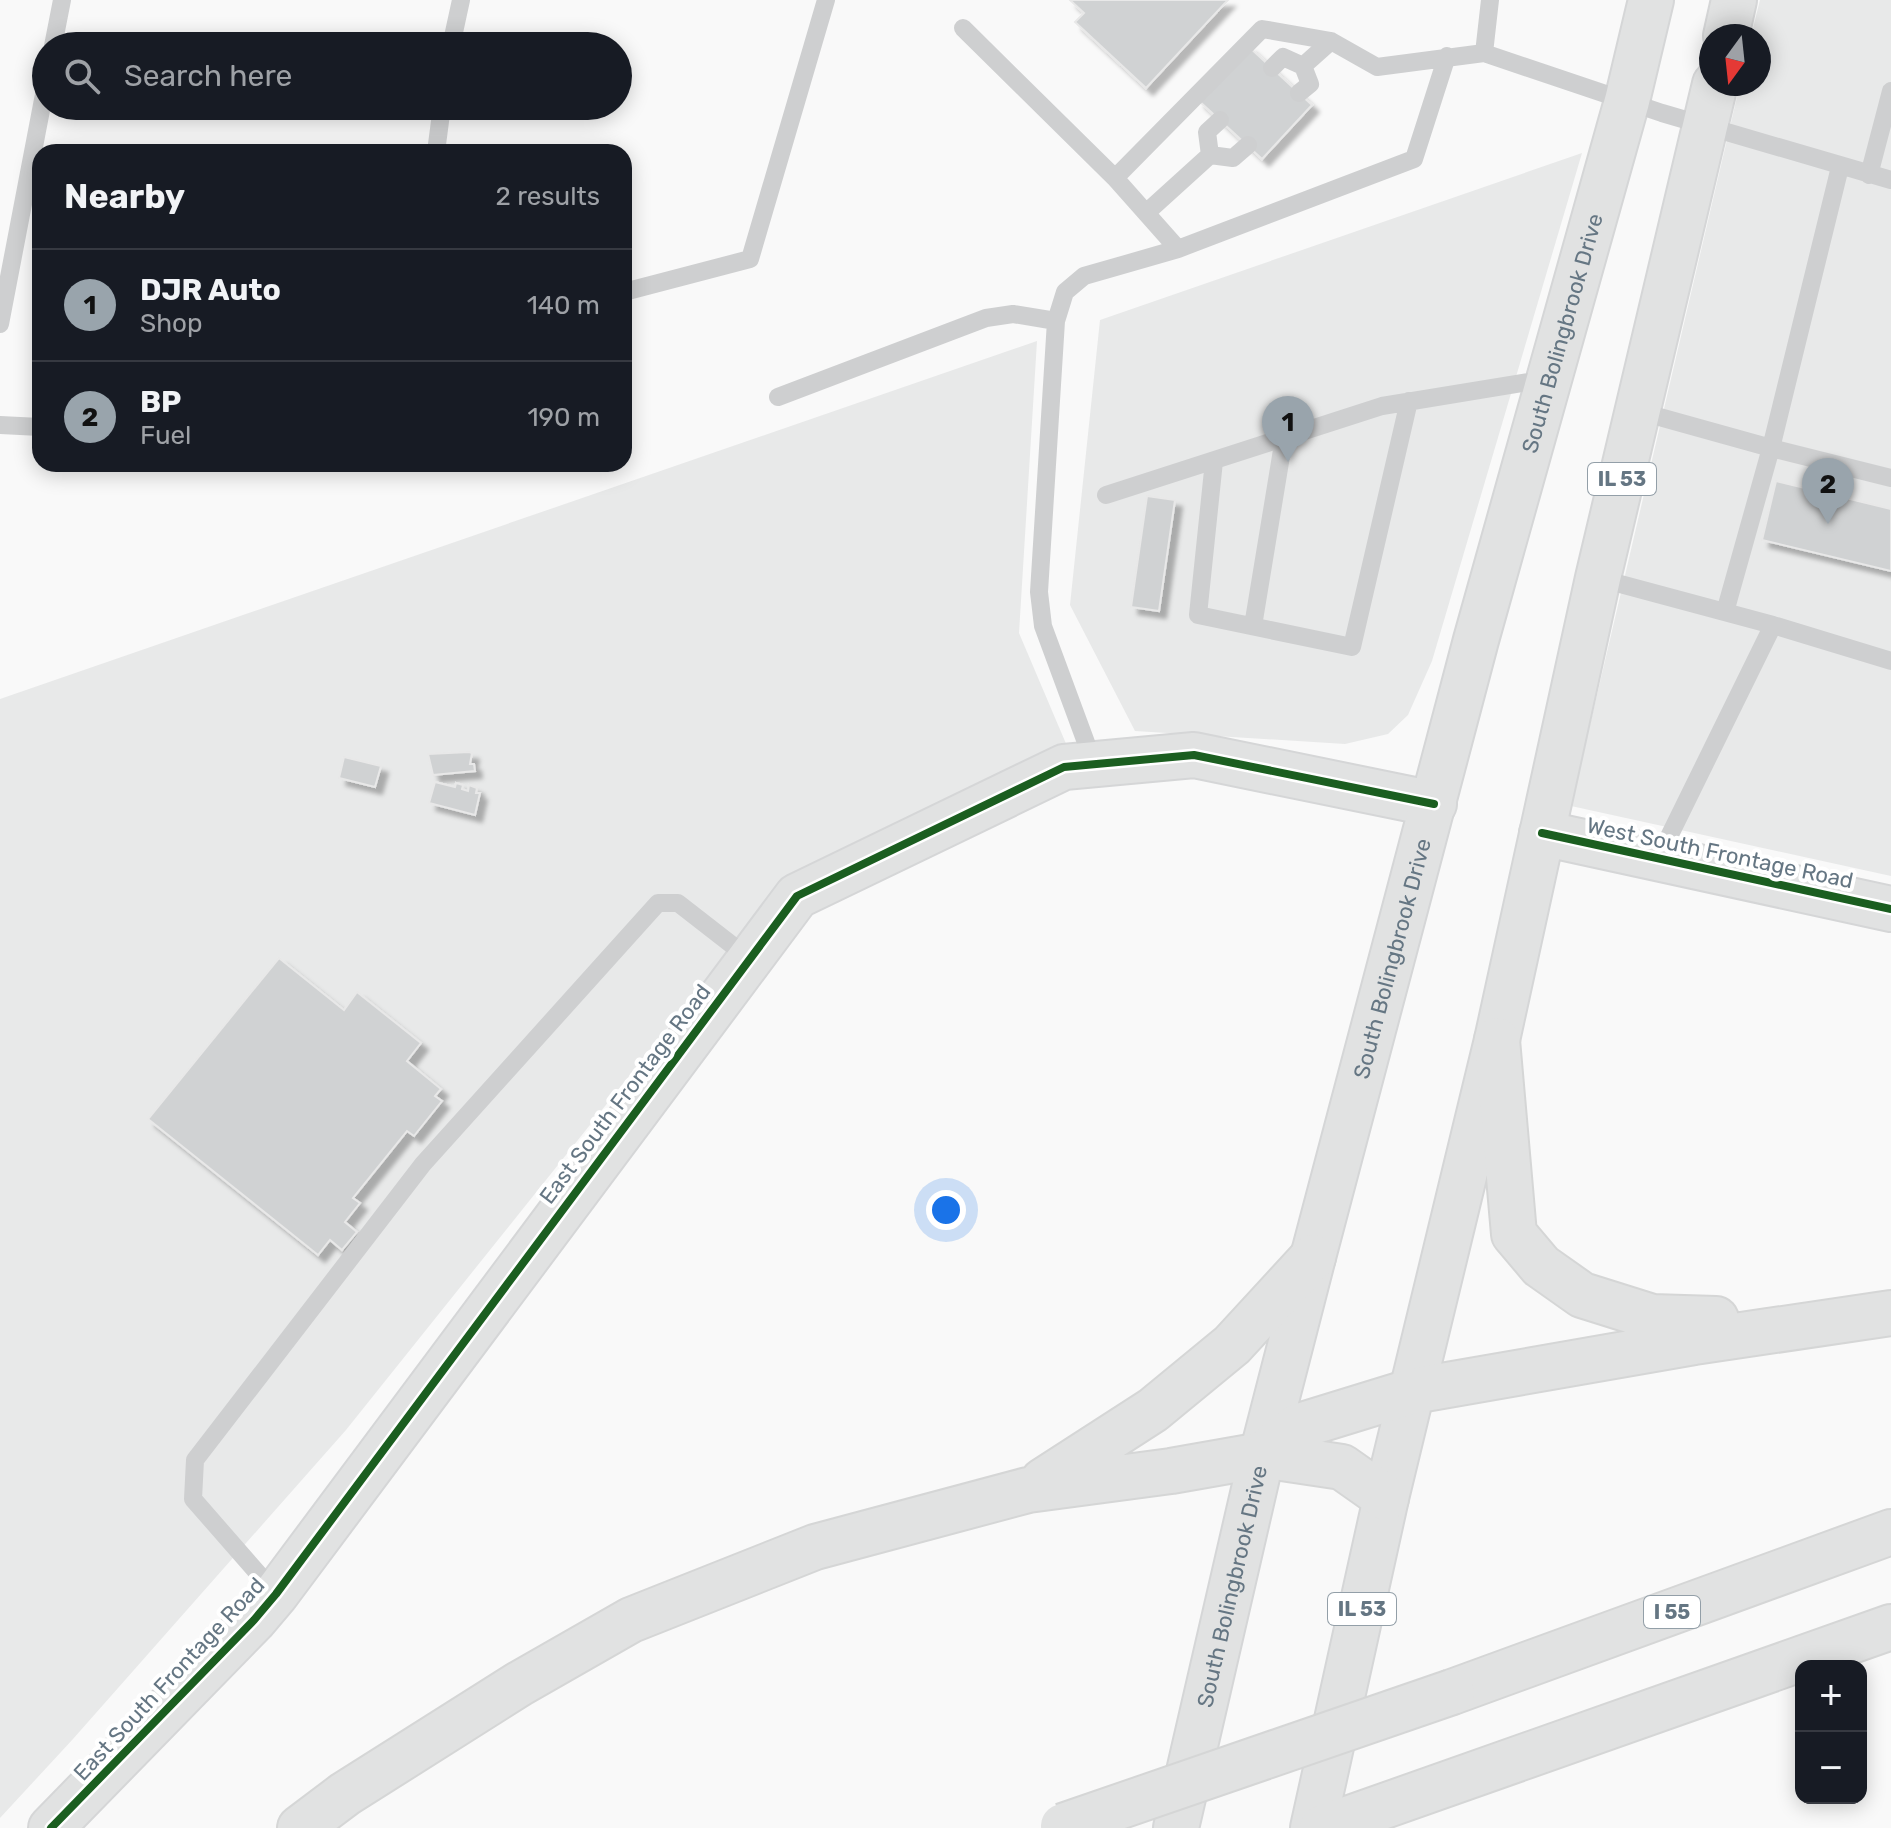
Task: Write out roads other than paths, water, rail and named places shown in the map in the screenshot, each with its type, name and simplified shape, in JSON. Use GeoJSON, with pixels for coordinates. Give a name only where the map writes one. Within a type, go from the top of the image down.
{"type":"FeatureCollection","features":[{"type":"Feature","properties":{"kind":"main road","name":"South Bolingbrook Drive"},"geometry":{"type":"LineString","coordinates":[[1176,1828],[1262,1455],[1313,1257],[1476,640],[1627,101],[1651,0]]}},
{"type":"Feature","properties":{"kind":"main road"},"geometry":{"type":"LineString","coordinates":[[1729,24],[1734,0]]}},
{"type":"Feature","properties":{"kind":"main road","name":"IL 53"},"geometry":{"type":"LineString","coordinates":[[1313,1828],[1386,1498],[1497,1040],[1598,578],[1712,96]]}},
{"type":"Feature","properties":{"kind":"main road","name":"East South Frontage Road"},"geometry":{"type":"LineString","coordinates":[[51,1828],[276,1594],[797,896],[1064,767],[1194,755],[1434,804]]}},
{"type":"Feature","properties":{"kind":"main road","name":"West South Frontage Road"},"geometry":{"type":"LineString","coordinates":[[1542,833],[1891,909]]}},
{"type":"Feature","properties":{"kind":"main road"},"geometry":{"type":"LineString","coordinates":[[1497,1040],[1514,1234],[1541,1266],[1582,1295],[1652,1317],[1720,1320],[1875,1316]]}},
{"type":"Feature","properties":{"kind":"main road"},"geometry":{"type":"LineString","coordinates":[[1028,1490],[1153,1410],[1232,1345],[1313,1257]]}},
{"type":"Feature","properties":{"kind":"main road"},"geometry":{"type":"LineString","coordinates":[[1262,1455],[1296,1427],[1413,1391],[1694,1342],[1875,1316]]}},
{"type":"Feature","properties":{"kind":"main road"},"geometry":{"type":"LineString","coordinates":[[300,1828],[345,1794],[519,1684],[631,1620],[815,1547],[1028,1490],[1262,1455],[1342,1467],[1386,1498]]}},
{"type":"Feature","properties":{"kind":"main road","name":"I 55"},"geometry":{"type":"LineString","coordinates":[[1060,1827],[1452,1692],[1891,1532]]}},
{"type":"Feature","properties":{"kind":"main road"},"geometry":{"type":"LineString","coordinates":[[1322,1828],[1891,1627]]}},
{"type":"Feature","properties":{"kind":"lane"},"geometry":{"type":"LineString","coordinates":[[56,32],[62,0]]}},
{"type":"Feature","properties":{"kind":"lane"},"geometry":{"type":"LineString","coordinates":[[454,32],[461,0]]}},
{"type":"Feature","properties":{"kind":"lane"},"geometry":{"type":"LineString","coordinates":[[632,290],[750,259],[826,0]]}},
{"type":"Feature","properties":{"kind":"lane"},"geometry":{"type":"LineString","coordinates":[[1484,53],[1490,0]]}},
{"type":"Feature","properties":{"kind":"lane"},"geometry":{"type":"LineString","coordinates":[[963,28],[1115,178],[1178,249]]}},
{"type":"Feature","properties":{"kind":"lane"},"geometry":{"type":"LineString","coordinates":[[1115,178],[1262,29],[1331,41],[1377,67],[1484,53],[1705,126],[1891,180]]}},
{"type":"Feature","properties":{"kind":"lane"},"geometry":{"type":"LineString","coordinates":[[1303,66],[1331,41]]}},
{"type":"Feature","properties":{"kind":"lane"},"geometry":{"type":"LineString","coordinates":[[1094,764],[1043,626],[1039,592],[1056,321],[1065,292],[1084,276],[1178,249],[1414,159],[1447,56]]}},
{"type":"Feature","properties":{"kind":"lane"},"geometry":{"type":"LineString","coordinates":[[1272,68],[1283,57],[1303,66],[1310,84],[1299,93]]}},
{"type":"Feature","properties":{"kind":"lane"},"geometry":{"type":"LineString","coordinates":[[1869,175],[1891,91]]}},
{"type":"Feature","properties":{"kind":"lane"},"geometry":{"type":"LineString","coordinates":[[34,144],[39,120]]}},
{"type":"Feature","properties":{"kind":"lane"},"geometry":{"type":"LineString","coordinates":[[437,144],[440,120]]}},
{"type":"Feature","properties":{"kind":"lane"},"geometry":{"type":"LineString","coordinates":[[1210,155],[1207,132],[1220,120]]}},
{"type":"Feature","properties":{"kind":"lane"},"geometry":{"type":"LineString","coordinates":[[1146,213],[1210,155],[1233,158],[1248,145]]}},
{"type":"Feature","properties":{"kind":"lane"},"geometry":{"type":"LineString","coordinates":[[0,324],[32,157]]}},
{"type":"Feature","properties":{"kind":"lane"},"geometry":{"type":"LineString","coordinates":[[1725,612],[1771,448],[1840,167]]}},
{"type":"Feature","properties":{"kind":"lane"},"geometry":{"type":"LineString","coordinates":[[778,397],[986,318],[1013,314],[1056,321]]}},
{"type":"Feature","properties":{"kind":"lane"},"geometry":{"type":"LineString","coordinates":[[1106,495],[1382,406],[1550,378]]}},
{"type":"Feature","properties":{"kind":"lane"},"geometry":{"type":"LineString","coordinates":[[1214,461],[1198,615],[1352,647],[1409,401]]}},
{"type":"Feature","properties":{"kind":"lane"},"geometry":{"type":"LineString","coordinates":[[1638,411],[1891,478]]}},
{"type":"Feature","properties":{"kind":"lane"},"geometry":{"type":"LineString","coordinates":[[0,425],[32,427]]}},
{"type":"Feature","properties":{"kind":"lane"},"geometry":{"type":"LineString","coordinates":[[1253,626],[1284,438]]}},
{"type":"Feature","properties":{"kind":"lane"},"geometry":{"type":"LineString","coordinates":[[1598,578],[1773,625],[1891,661]]}},
{"type":"Feature","properties":{"kind":"lane"},"geometry":{"type":"LineString","coordinates":[[1659,857],[1773,625]]}},
{"type":"Feature","properties":{"kind":"lane"},"geometry":{"type":"LineString","coordinates":[[276,1594],[193,1499],[195,1460],[423,1164],[658,903],[678,903],[750,959]]}},
{"type":"Feature","properties":{"kind":"place","name":"DJR Auto"},"geometry":{"type":"Point","coordinates":[1288,462]}},
{"type":"Feature","properties":{"kind":"place","name":"BP"},"geometry":{"type":"Point","coordinates":[1828,524]}}]}
